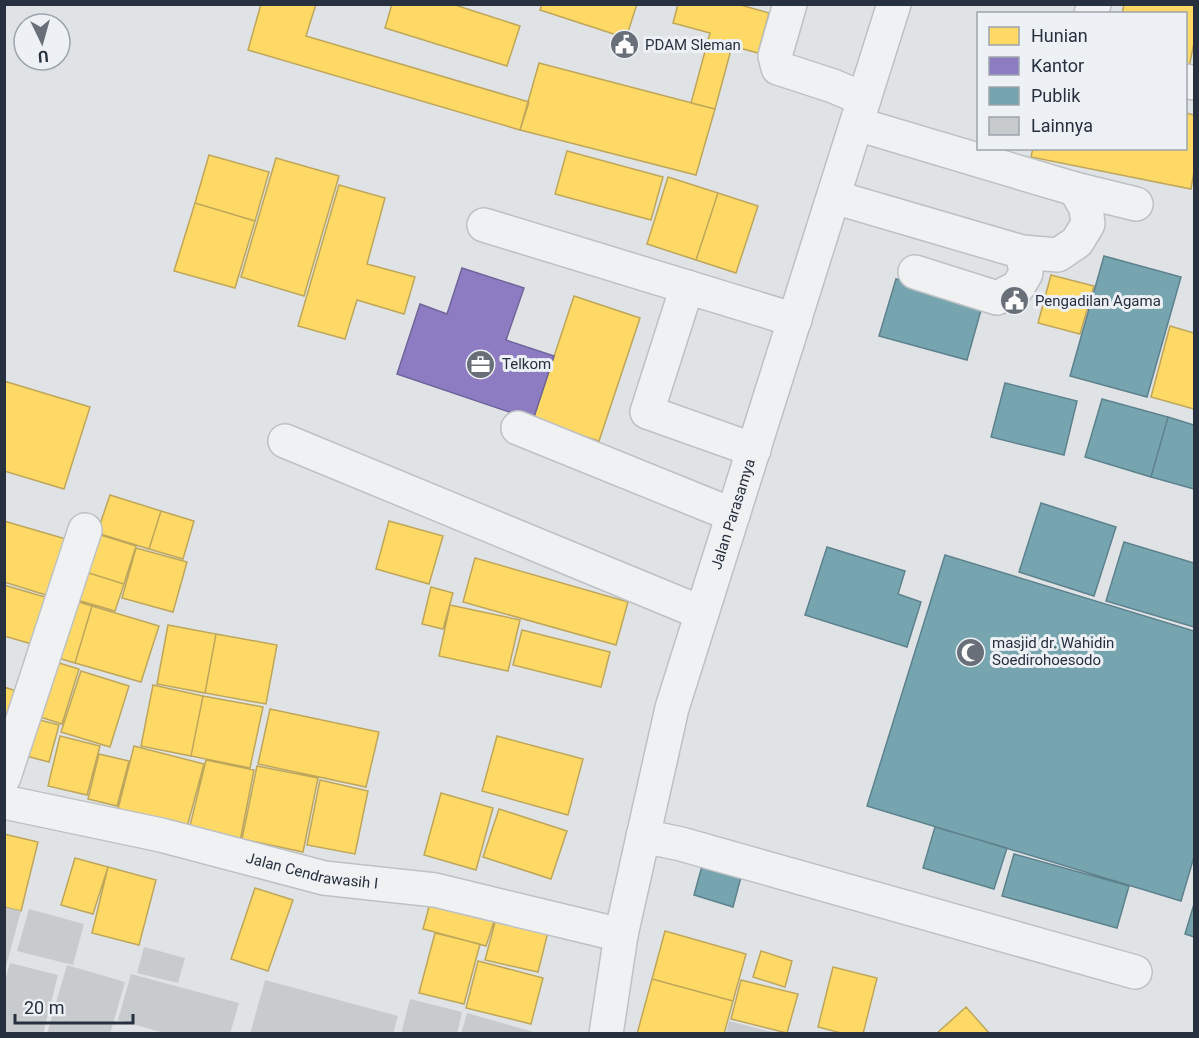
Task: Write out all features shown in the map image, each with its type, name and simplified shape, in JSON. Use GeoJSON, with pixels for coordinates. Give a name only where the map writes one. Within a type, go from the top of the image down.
{"type":"FeatureCollection","features":[{"type":"Feature","properties":{"kind":"street"},"geometry":{"type":"LineString","coordinates":[[790,4],[776,56],[778,68],[833,86],[860,112],[1075,189],[1137,204]]}},
{"type":"Feature","properties":{"kind":"street","name":"Jalan Parasamya"},"geometry":{"type":"LineString","coordinates":[[606,1034],[621,935],[672,708],[894,4]]}},
{"type":"Feature","properties":{"kind":"street"},"geometry":{"type":"LineString","coordinates":[[834,197],[1022,252],[1058,255],[1077,242],[1088,224],[1086,208],[1075,189]]}},
{"type":"Feature","properties":{"kind":"street"},"geometry":{"type":"LineString","coordinates":[[484,225],[795,321]]}},
{"type":"Feature","properties":{"kind":"street"},"geometry":{"type":"LineString","coordinates":[[915,272],[997,298],[1018,287],[1026,273],[1022,252]]}},
{"type":"Feature","properties":{"kind":"street"},"geometry":{"type":"LineString","coordinates":[[687,287],[647,412],[754,450]]}},
{"type":"Feature","properties":{"kind":"street"},"geometry":{"type":"LineString","coordinates":[[518,428],[733,514]]}},
{"type":"Feature","properties":{"kind":"street"},"geometry":{"type":"LineString","coordinates":[[285,441],[702,613]]}},
{"type":"Feature","properties":{"kind":"street"},"geometry":{"type":"LineString","coordinates":[[4,777],[85,530]]}},
{"type":"Feature","properties":{"kind":"street","name":"Jalan Cendrawasih I"},"geometry":{"type":"LineString","coordinates":[[4,802],[161,835],[324,878],[435,890],[621,935]]}},
{"type":"Feature","properties":{"kind":"street"},"geometry":{"type":"LineString","coordinates":[[643,836],[681,844],[1135,972]]}},
{"type":"Feature","properties":{"kind":"building: Hunian"},"geometry":{"type":"Polygon","coordinates":[[[261,4],[316,4],[306,36],[529,102],[520,130],[248,50],[261,4]]]}},
{"type":"Feature","properties":{"kind":"building: Hunian"},"geometry":{"type":"Polygon","coordinates":[[[392,4],[452,4],[520,26],[507,66],[385,28],[392,4]]]}},
{"type":"Feature","properties":{"kind":"building: Hunian"},"geometry":{"type":"Polygon","coordinates":[[[542,4],[637,4],[626,38],[540,10],[542,4]]]}},
{"type":"Feature","properties":{"kind":"building: Hunian"},"geometry":{"type":"Polygon","coordinates":[[[678,4],[737,4],[769,13],[758,53],[732,46],[715,109],[691,103],[710,33],[673,23],[678,4]]]}},
{"type":"Feature","properties":{"kind":"building: Hunian"},"geometry":{"type":"Polygon","coordinates":[[[1124,4],[1194,4],[1194,43],[1188,72],[1187,12],[1122,12],[1124,4]]]}},
{"type":"Feature","properties":{"kind":"building: Hunian"},"geometry":{"type":"Polygon","coordinates":[[[539,63],[715,109],[696,175],[520,130],[539,63]]]}},
{"type":"Feature","properties":{"kind":"building: Hunian"},"geometry":{"type":"Polygon","coordinates":[[[1187,113],[1194,115],[1194,172],[1191,189],[1031,157],[1033,150],[1187,150],[1187,113]]]}},
{"type":"Feature","properties":{"kind":"building: Hunian"},"geometry":{"type":"Polygon","coordinates":[[[567,151],[663,177],[651,220],[555,194],[567,151]]]}},
{"type":"Feature","properties":{"kind":"building: Hunian"},"geometry":{"type":"Polygon","coordinates":[[[209,155],[269,172],[255,221],[195,203],[209,155]]]}},
{"type":"Feature","properties":{"kind":"building: Hunian"},"geometry":{"type":"Polygon","coordinates":[[[276,158],[339,176],[304,296],[241,277],[276,158]]]}},
{"type":"Feature","properties":{"kind":"building: Hunian"},"geometry":{"type":"Polygon","coordinates":[[[668,177],[718,193],[696,260],[647,244],[668,177]]]}},
{"type":"Feature","properties":{"kind":"building: Hunian"},"geometry":{"type":"Polygon","coordinates":[[[339,185],[385,198],[367,264],[415,277],[404,314],[357,300],[345,339],[298,326],[339,185]]]}},
{"type":"Feature","properties":{"kind":"building: Hunian"},"geometry":{"type":"Polygon","coordinates":[[[718,193],[758,206],[736,273],[696,260],[718,193]]]}},
{"type":"Feature","properties":{"kind":"building: Hunian"},"geometry":{"type":"Polygon","coordinates":[[[195,203],[255,221],[235,288],[174,271],[195,203]]]}},
{"type":"Feature","properties":{"kind":"building: Hunian"},"geometry":{"type":"Polygon","coordinates":[[[1051,275],[1094,286],[1080,334],[1038,323],[1051,275]]]}},
{"type":"Feature","properties":{"kind":"building: Hunian"},"geometry":{"type":"Polygon","coordinates":[[[574,296],[640,318],[599,441],[533,420],[574,296]]]}},
{"type":"Feature","properties":{"kind":"building: Hunian"},"geometry":{"type":"Polygon","coordinates":[[[1170,326],[1194,333],[1194,409],[1151,397],[1170,326]]]}},
{"type":"Feature","properties":{"kind":"building: Hunian"},"geometry":{"type":"Polygon","coordinates":[[[4,381],[90,407],[64,489],[4,471],[4,381]]]}},
{"type":"Feature","properties":{"kind":"building: Hunian"},"geometry":{"type":"Polygon","coordinates":[[[110,495],[161,511],[149,549],[97,533],[110,495]]]}},
{"type":"Feature","properties":{"kind":"building: Hunian"},"geometry":{"type":"Polygon","coordinates":[[[161,511],[194,521],[183,559],[149,549],[161,511]]]}},
{"type":"Feature","properties":{"kind":"building: Hunian"},"geometry":{"type":"Polygon","coordinates":[[[4,521],[76,542],[59,599],[4,582],[4,521]]]}},
{"type":"Feature","properties":{"kind":"building: Hunian"},"geometry":{"type":"Polygon","coordinates":[[[389,521],[443,536],[429,584],[376,569],[389,521]]]}},
{"type":"Feature","properties":{"kind":"building: Hunian"},"geometry":{"type":"Polygon","coordinates":[[[88,531],[136,546],[124,584],[76,569],[88,531]]]}},
{"type":"Feature","properties":{"kind":"building: Hunian"},"geometry":{"type":"Polygon","coordinates":[[[136,548],[187,562],[173,612],[122,598],[136,548]]]}},
{"type":"Feature","properties":{"kind":"building: Hunian"},"geometry":{"type":"Polygon","coordinates":[[[475,558],[628,602],[616,645],[463,602],[475,558]]]}},
{"type":"Feature","properties":{"kind":"building: Hunian"},"geometry":{"type":"Polygon","coordinates":[[[76,569],[124,584],[115,611],[67,597],[76,569]]]}},
{"type":"Feature","properties":{"kind":"building: Hunian"},"geometry":{"type":"Polygon","coordinates":[[[4,585],[55,600],[42,647],[4,636],[4,585]]]}},
{"type":"Feature","properties":{"kind":"building: Hunian"},"geometry":{"type":"Polygon","coordinates":[[[431,587],[453,593],[443,629],[422,624],[431,587]]]}},
{"type":"Feature","properties":{"kind":"building: Hunian"},"geometry":{"type":"Polygon","coordinates":[[[65,598],[92,606],[75,663],[48,655],[65,598]]]}},
{"type":"Feature","properties":{"kind":"building: Hunian"},"geometry":{"type":"Polygon","coordinates":[[[450,605],[520,620],[508,671],[439,656],[450,605]]]}},
{"type":"Feature","properties":{"kind":"building: Hunian"},"geometry":{"type":"Polygon","coordinates":[[[92,606],[159,626],[141,682],[75,663],[92,606]]]}},
{"type":"Feature","properties":{"kind":"building: Hunian"},"geometry":{"type":"Polygon","coordinates":[[[168,625],[216,634],[205,693],[157,684],[168,625]]]}},
{"type":"Feature","properties":{"kind":"building: Hunian"},"geometry":{"type":"Polygon","coordinates":[[[522,630],[610,652],[601,687],[513,665],[522,630]]]}},
{"type":"Feature","properties":{"kind":"building: Hunian"},"geometry":{"type":"Polygon","coordinates":[[[216,634],[277,645],[266,704],[205,693],[216,634]]]}},
{"type":"Feature","properties":{"kind":"building: Hunian"},"geometry":{"type":"Polygon","coordinates":[[[49,660],[79,669],[62,724],[31,714],[49,660]]]}},
{"type":"Feature","properties":{"kind":"building: Hunian"},"geometry":{"type":"Polygon","coordinates":[[[81,671],[129,686],[110,747],[61,732],[81,671]]]}},
{"type":"Feature","properties":{"kind":"building: Hunian"},"geometry":{"type":"Polygon","coordinates":[[[153,685],[203,696],[191,756],[141,746],[153,685]]]}},
{"type":"Feature","properties":{"kind":"building: Hunian"},"geometry":{"type":"Polygon","coordinates":[[[4,687],[29,695],[4,758],[4,687]]]}},
{"type":"Feature","properties":{"kind":"building: Hunian"},"geometry":{"type":"Polygon","coordinates":[[[203,696],[263,707],[250,768],[191,756],[203,696]]]}},
{"type":"Feature","properties":{"kind":"building: Hunian"},"geometry":{"type":"Polygon","coordinates":[[[270,709],[379,732],[366,787],[258,764],[270,709]]]}},
{"type":"Feature","properties":{"kind":"building: Hunian"},"geometry":{"type":"Polygon","coordinates":[[[32,718],[59,725],[49,762],[22,755],[32,718]]]}},
{"type":"Feature","properties":{"kind":"building: Hunian"},"geometry":{"type":"Polygon","coordinates":[[[60,736],[100,746],[87,795],[48,786],[60,736]]]}},
{"type":"Feature","properties":{"kind":"building: Hunian"},"geometry":{"type":"Polygon","coordinates":[[[497,736],[583,759],[568,815],[482,791],[497,736]]]}},
{"type":"Feature","properties":{"kind":"building: Hunian"},"geometry":{"type":"Polygon","coordinates":[[[134,746],[204,764],[187,827],[118,809],[134,746]]]}},
{"type":"Feature","properties":{"kind":"building: Hunian"},"geometry":{"type":"Polygon","coordinates":[[[99,754],[129,761],[117,806],[88,799],[99,754]]]}},
{"type":"Feature","properties":{"kind":"building: Hunian"},"geometry":{"type":"Polygon","coordinates":[[[206,760],[254,770],[240,841],[189,830],[206,760]]]}},
{"type":"Feature","properties":{"kind":"building: Hunian"},"geometry":{"type":"Polygon","coordinates":[[[257,766],[318,778],[303,852],[242,839],[257,766]]]}},
{"type":"Feature","properties":{"kind":"building: Hunian"},"geometry":{"type":"Polygon","coordinates":[[[320,780],[368,791],[355,854],[307,845],[320,780]]]}},
{"type":"Feature","properties":{"kind":"building: Hunian"},"geometry":{"type":"Polygon","coordinates":[[[441,793],[493,808],[476,870],[424,855],[441,793]]]}},
{"type":"Feature","properties":{"kind":"building: Hunian"},"geometry":{"type":"Polygon","coordinates":[[[499,809],[567,831],[551,879],[483,857],[499,809]]]}},
{"type":"Feature","properties":{"kind":"building: Hunian"},"geometry":{"type":"Polygon","coordinates":[[[4,834],[38,842],[21,911],[4,907],[4,834]]]}},
{"type":"Feature","properties":{"kind":"building: Hunian"},"geometry":{"type":"Polygon","coordinates":[[[75,858],[108,867],[93,914],[61,905],[75,858]]]}},
{"type":"Feature","properties":{"kind":"building: Hunian"},"geometry":{"type":"Polygon","coordinates":[[[108,867],[156,880],[139,945],[92,933],[108,867]]]}},
{"type":"Feature","properties":{"kind":"building: Hunian"},"geometry":{"type":"Polygon","coordinates":[[[255,888],[293,900],[268,971],[231,959],[255,888]]]}},
{"type":"Feature","properties":{"kind":"building: Hunian"},"geometry":{"type":"Polygon","coordinates":[[[433,892],[498,909],[486,946],[423,929],[433,892]]]}},
{"type":"Feature","properties":{"kind":"building: Hunian"},"geometry":{"type":"Polygon","coordinates":[[[497,915],[549,928],[538,972],[485,960],[497,915]]]}},
{"type":"Feature","properties":{"kind":"building: Hunian"},"geometry":{"type":"Polygon","coordinates":[[[665,931],[746,954],[733,1001],[652,979],[665,931]]]}},
{"type":"Feature","properties":{"kind":"building: Hunian"},"geometry":{"type":"Polygon","coordinates":[[[435,933],[480,944],[464,1004],[419,993],[435,933]]]}},
{"type":"Feature","properties":{"kind":"building: Hunian"},"geometry":{"type":"Polygon","coordinates":[[[761,951],[792,961],[785,987],[753,977],[761,951]]]}},
{"type":"Feature","properties":{"kind":"building: Hunian"},"geometry":{"type":"Polygon","coordinates":[[[478,961],[543,978],[531,1024],[466,1008],[478,961]]]}},
{"type":"Feature","properties":{"kind":"building: Hunian"},"geometry":{"type":"Polygon","coordinates":[[[833,967],[877,978],[863,1034],[845,1034],[818,1027],[833,967]]]}},
{"type":"Feature","properties":{"kind":"building: Hunian"},"geometry":{"type":"Polygon","coordinates":[[[652,979],[733,1001],[724,1034],[637,1034],[652,979]]]}},
{"type":"Feature","properties":{"kind":"building: Hunian"},"geometry":{"type":"Polygon","coordinates":[[[741,980],[798,994],[787,1033],[731,1019],[741,980]]]}},
{"type":"Feature","properties":{"kind":"building: Hunian"},"geometry":{"type":"Polygon","coordinates":[[[966,1007],[990,1034],[936,1034],[966,1007]]]}},
{"type":"Feature","properties":{"kind":"building: Kantor"},"geometry":{"type":"Polygon","coordinates":[[[462,268],[524,288],[506,340],[554,356],[533,420],[397,374],[420,304],[447,314],[462,268]]]}},
{"type":"Feature","properties":{"kind":"building: Publik"},"geometry":{"type":"Polygon","coordinates":[[[1104,256],[1181,277],[1147,397],[1070,376],[1104,256]]]}},
{"type":"Feature","properties":{"kind":"building: Publik"},"geometry":{"type":"Polygon","coordinates":[[[896,279],[983,303],[967,360],[879,336],[896,279]]]}},
{"type":"Feature","properties":{"kind":"building: Publik"},"geometry":{"type":"Polygon","coordinates":[[[1005,383],[1077,401],[1064,455],[991,437],[1005,383]]]}},
{"type":"Feature","properties":{"kind":"building: Publik"},"geometry":{"type":"Polygon","coordinates":[[[1102,399],[1168,417],[1151,477],[1085,457],[1102,399]]]}},
{"type":"Feature","properties":{"kind":"building: Publik"},"geometry":{"type":"Polygon","coordinates":[[[1168,417],[1194,425],[1194,489],[1151,477],[1168,417]]]}},
{"type":"Feature","properties":{"kind":"building: Publik"},"geometry":{"type":"Polygon","coordinates":[[[1041,503],[1116,527],[1094,596],[1019,572],[1041,503]]]}},
{"type":"Feature","properties":{"kind":"building: Publik"},"geometry":{"type":"Polygon","coordinates":[[[1124,542],[1194,563],[1194,627],[1106,601],[1124,542]]]}},
{"type":"Feature","properties":{"kind":"building: Publik"},"geometry":{"type":"Polygon","coordinates":[[[827,547],[905,571],[898,594],[921,602],[907,647],[805,615],[827,547]]]}},
{"type":"Feature","properties":{"kind":"building: Publik"},"geometry":{"type":"Polygon","coordinates":[[[945,555],[1194,631],[1194,857],[1181,901],[867,806],[945,555]]]}},
{"type":"Feature","properties":{"kind":"building: Publik"},"geometry":{"type":"Polygon","coordinates":[[[935,827],[1007,848],[994,889],[923,868],[935,827]]]}},
{"type":"Feature","properties":{"kind":"building: Publik"},"geometry":{"type":"Polygon","coordinates":[[[1014,854],[1129,886],[1117,928],[1002,896],[1014,854]]]}},
{"type":"Feature","properties":{"kind":"building: Publik"},"geometry":{"type":"Polygon","coordinates":[[[702,866],[741,877],[733,907],[694,895],[702,866]]]}},
{"type":"Feature","properties":{"kind":"building: Publik"},"geometry":{"type":"Polygon","coordinates":[[[1194,904],[1194,937],[1185,934],[1194,904]]]}},
{"type":"Feature","properties":{"kind":"building: Lainnya"},"geometry":{"type":"Polygon","coordinates":[[[4,907],[21,911],[5,970],[4,970],[4,907]]]}},
{"type":"Feature","properties":{"kind":"building: Lainnya"},"geometry":{"type":"Polygon","coordinates":[[[29,909],[84,924],[73,965],[17,951],[29,909]]]}},
{"type":"Feature","properties":{"kind":"building: Lainnya"},"geometry":{"type":"Polygon","coordinates":[[[144,947],[185,958],[178,983],[137,973],[144,947]]]}},
{"type":"Feature","properties":{"kind":"building: Lainnya"},"geometry":{"type":"Polygon","coordinates":[[[10,963],[58,975],[43,1034],[4,1034],[4,984],[10,963]]]}},
{"type":"Feature","properties":{"kind":"building: Lainnya"},"geometry":{"type":"Polygon","coordinates":[[[67,965],[125,982],[110,1034],[47,1034],[67,965]]]}},
{"type":"Feature","properties":{"kind":"building: Lainnya"},"geometry":{"type":"Polygon","coordinates":[[[131,974],[239,1003],[230,1034],[168,1034],[118,1020],[131,974]]]}},
{"type":"Feature","properties":{"kind":"building: Lainnya"},"geometry":{"type":"Polygon","coordinates":[[[265,980],[398,1016],[393,1034],[250,1034],[265,980]]]}},
{"type":"Feature","properties":{"kind":"building: Lainnya"},"geometry":{"type":"Polygon","coordinates":[[[410,999],[462,1012],[457,1034],[401,1034],[410,999]]]}},
{"type":"Feature","properties":{"kind":"building: Lainnya"},"geometry":{"type":"Polygon","coordinates":[[[467,1013],[537,1033],[537,1034],[461,1034],[467,1013]]]}},
{"type":"Feature","properties":{"kind":"building: Lainnya"},"geometry":{"type":"Polygon","coordinates":[[[729,1021],[776,1033],[776,1034],[726,1034],[729,1021]]]}},
{"type":"Feature","properties":{"kind":"place","name":"PDAM Sleman"},"geometry":{"type":"Point","coordinates":[624,45]}},
{"type":"Feature","properties":{"kind":"place","name":"Pengadilan Agama"},"geometry":{"type":"Point","coordinates":[1014,301]}},
{"type":"Feature","properties":{"kind":"place","name":"Telkom"},"geometry":{"type":"Point","coordinates":[481,364]}},
{"type":"Feature","properties":{"kind":"place","name":"masjid dr. Wahidin Soedirohoesodo"},"geometry":{"type":"Point","coordinates":[971,652]}}]}
